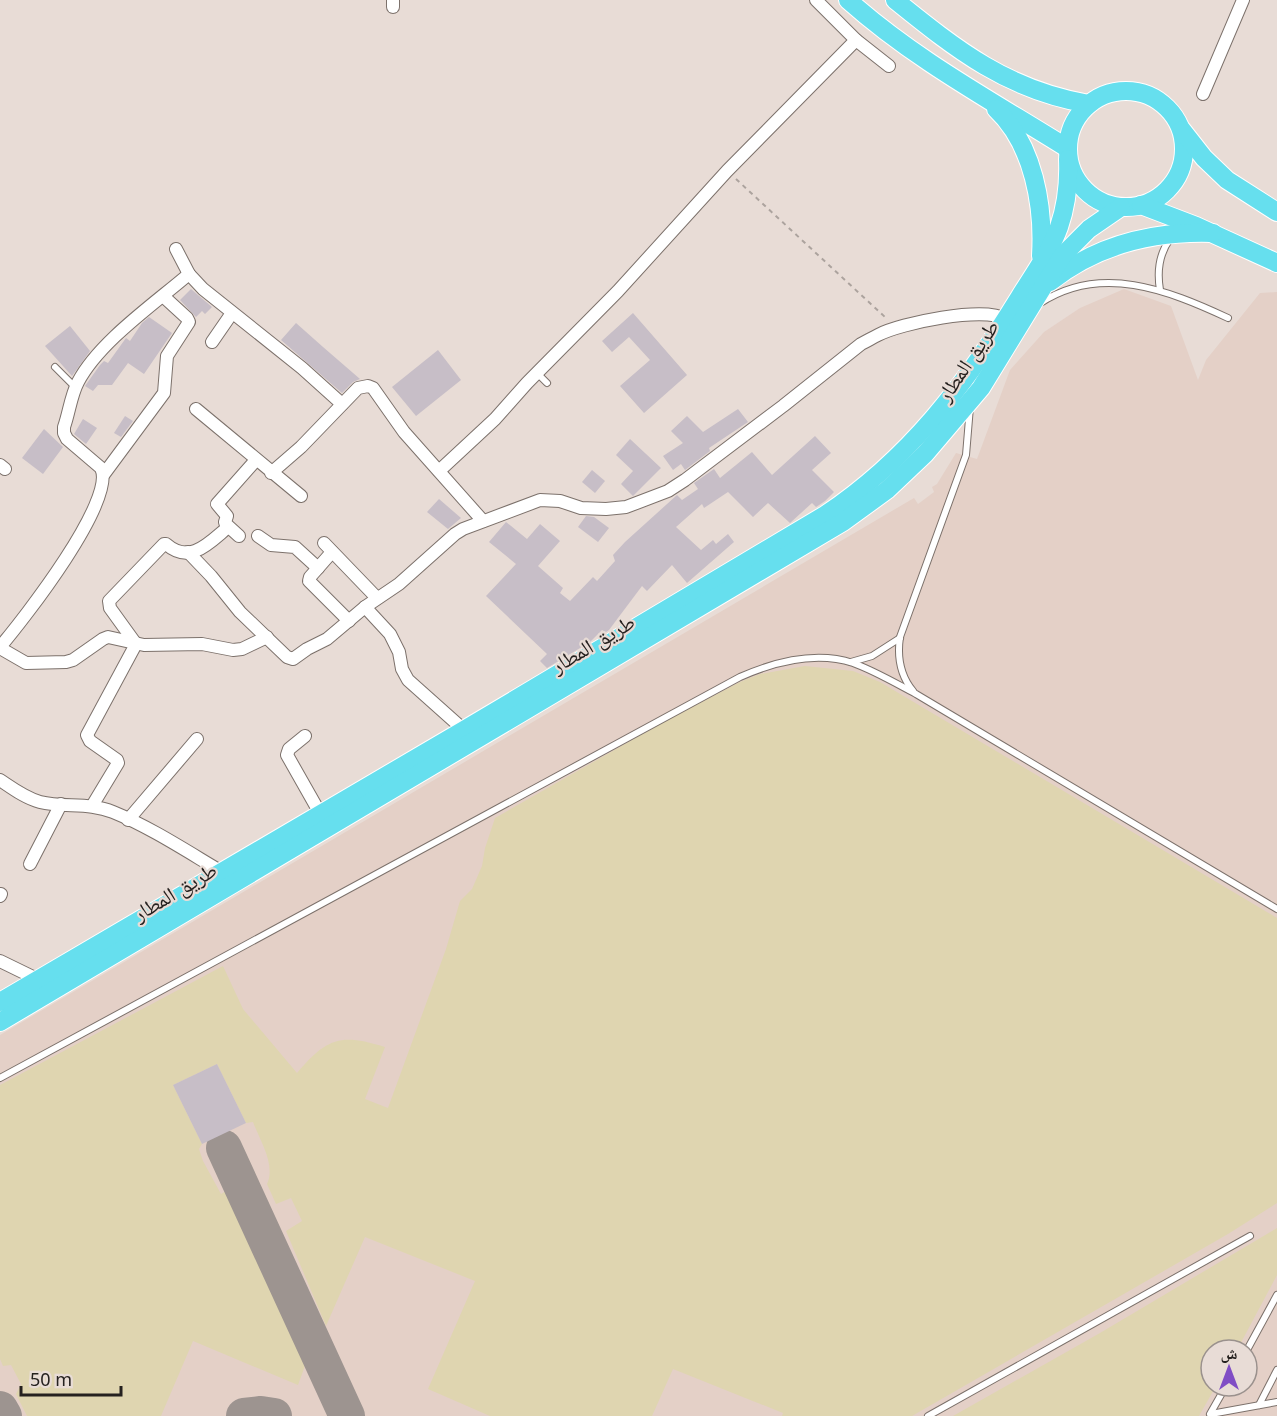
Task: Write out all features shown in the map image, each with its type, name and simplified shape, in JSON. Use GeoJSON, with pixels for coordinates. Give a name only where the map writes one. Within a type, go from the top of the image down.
{"type":"FeatureCollection","features":[{"type":"Feature","properties":{"kind":"main road"},"geometry":{"type":"LineString","coordinates":[[848,0],[904,45],[1067,153]]}},
{"type":"Feature","properties":{"kind":"main road"},"geometry":{"type":"LineString","coordinates":[[894,0],[946,40],[1000,75],[1043,94],[1089,104]]}},
{"type":"Feature","properties":{"kind":"main road"},"geometry":{"type":"LineString","coordinates":[[1180,127],[1184,151],[1178,175],[1162,194],[1141,205],[1121,207],[1099,201],[1090,195],[1076,179],[1067,153],[1072,125],[1077,115],[1104,94],[1115,91],[1138,92],[1159,101],[1168,108],[1180,127],[1216,171],[1277,212]]}},
{"type":"Feature","properties":{"kind":"main road"},"geometry":{"type":"LineString","coordinates":[[984,98],[1003,116],[1028,160],[1041,210],[1041,261]]}},
{"type":"Feature","properties":{"kind":"main road","name":"طريق المطار"},"geometry":{"type":"LineString","coordinates":[[0,1002],[39,980],[101,953],[843,522],[872,502],[925,454],[964,396],[1041,261],[1059,227],[1066,205],[1069,182],[1067,153]]}},
{"type":"Feature","properties":{"kind":"main road"},"geometry":{"type":"LineString","coordinates":[[1141,205],[1213,233],[1277,263]]}},
{"type":"Feature","properties":{"kind":"main road","name":"طريق المطار"},"geometry":{"type":"LineString","coordinates":[[0,1022],[222,873],[855,495],[964,396],[1004,353],[1062,256],[1089,229],[1121,207]]}},
{"type":"Feature","properties":{"kind":"main road"},"geometry":{"type":"LineString","coordinates":[[1041,288],[1062,272],[1109,247],[1134,239],[1173,233],[1213,233]]}},
{"type":"Feature","properties":{"kind":"street"},"geometry":{"type":"LineString","coordinates":[[816,0],[856,40],[889,66]]}},
{"type":"Feature","properties":{"kind":"street"},"geometry":{"type":"LineString","coordinates":[[1203,94],[1243,0]]}},
{"type":"Feature","properties":{"kind":"street"},"geometry":{"type":"LineString","coordinates":[[439,471],[495,419],[618,291],[727,171],[856,40]]}},
{"type":"Feature","properties":{"kind":"street"},"geometry":{"type":"LineString","coordinates":[[176,249],[189,274],[202,289],[302,368],[342,404]]}},
{"type":"Feature","properties":{"kind":"street"},"geometry":{"type":"LineString","coordinates":[[104,474],[101,468],[67,439],[64,433],[78,382],[98,354],[189,274]]}},
{"type":"Feature","properties":{"kind":"street"},"geometry":{"type":"LineString","coordinates":[[163,296],[189,322],[167,356],[164,393],[104,474],[99,496],[76,541],[44,593],[0,648],[21,662],[31,663],[73,660],[98,641],[108,638],[153,646],[202,644],[237,650],[267,638]]}},
{"type":"Feature","properties":{"kind":"street"},"geometry":{"type":"LineString","coordinates":[[212,342],[232,313]]}},
{"type":"Feature","properties":{"kind":"street"},"geometry":{"type":"LineString","coordinates":[[188,552],[212,576],[240,612],[287,657],[293,659],[325,641],[376,598],[399,584],[455,534],[540,500],[560,501],[581,508],[606,509],[627,507],[646,501],[686,480],[861,344],[879,334],[961,315],[990,314],[1006,319]]}},
{"type":"Feature","properties":{"kind":"street"},"geometry":{"type":"LineString","coordinates":[[271,473],[301,447],[358,388],[368,386],[373,388],[404,432],[483,521]]}},
{"type":"Feature","properties":{"kind":"street"},"geometry":{"type":"LineString","coordinates":[[196,409],[301,496]]}},
{"type":"Feature","properties":{"kind":"street"},"geometry":{"type":"LineString","coordinates":[[239,536],[225,522],[227,516],[216,504],[256,460]]}},
{"type":"Feature","properties":{"kind":"street"},"geometry":{"type":"LineString","coordinates":[[136,644],[110,608],[109,601],[164,544],[176,551],[188,552],[201,549],[228,526]]}},
{"type":"Feature","properties":{"kind":"street"},"geometry":{"type":"LineString","coordinates":[[258,536],[271,545],[295,547],[318,568]]}},
{"type":"Feature","properties":{"kind":"street"},"geometry":{"type":"LineString","coordinates":[[349,621],[309,581],[328,548],[376,598]]}},
{"type":"Feature","properties":{"kind":"street"},"geometry":{"type":"LineString","coordinates":[[365,607],[390,634],[399,652],[402,669],[408,680],[464,730]]}},
{"type":"Feature","properties":{"kind":"street"},"geometry":{"type":"LineString","coordinates":[[92,807],[118,763],[88,739],[89,730],[136,644]]}},
{"type":"Feature","properties":{"kind":"street"},"geometry":{"type":"LineString","coordinates":[[305,736],[289,749],[287,755],[321,814]]}},
{"type":"Feature","properties":{"kind":"street"},"geometry":{"type":"LineString","coordinates":[[128,820],[197,739]]}},
{"type":"Feature","properties":{"kind":"street"},"geometry":{"type":"LineString","coordinates":[[0,780],[27,797],[40,802],[92,807],[114,813],[175,844],[222,873]]}},
{"type":"Feature","properties":{"kind":"street"},"geometry":{"type":"LineString","coordinates":[[30,864],[60,804]]}},
{"type":"Feature","properties":{"kind":"street"},"geometry":{"type":"LineString","coordinates":[[0,961],[39,980]]}},
{"type":"Feature","properties":{"kind":"lane"},"geometry":{"type":"LineString","coordinates":[[1160,290],[1159,266],[1173,233]]}},
{"type":"Feature","properties":{"kind":"lane"},"geometry":{"type":"LineString","coordinates":[[1027,313],[1048,298],[1071,288],[1095,283],[1120,282],[1160,290],[1199,304],[1228,318]]}},
{"type":"Feature","properties":{"kind":"lane"},"geometry":{"type":"LineString","coordinates":[[55,367],[76,388]]}},
{"type":"Feature","properties":{"kind":"lane"},"geometry":{"type":"LineString","coordinates":[[537,373],[547,383]]}},
{"type":"Feature","properties":{"kind":"lane"},"geometry":{"type":"LineString","coordinates":[[916,694],[904,677],[901,668],[900,638],[966,455],[964,396]]}},
{"type":"Feature","properties":{"kind":"lane"},"geometry":{"type":"LineString","coordinates":[[850,662],[872,656],[900,638]]}},
{"type":"Feature","properties":{"kind":"lane"},"geometry":{"type":"LineString","coordinates":[[0,1078],[740,677],[784,662],[808,659],[850,662],[871,670],[916,694],[1277,909]]}},
{"type":"Feature","properties":{"kind":"lane"},"geometry":{"type":"LineString","coordinates":[[928,1416],[1250,1236]]}},
{"type":"Feature","properties":{"kind":"lane"},"geometry":{"type":"LineString","coordinates":[[1254,1338],[1277,1295]]}},
{"type":"Feature","properties":{"kind":"lane"},"geometry":{"type":"LineString","coordinates":[[1258,1405],[1277,1370]]}},
{"type":"Feature","properties":{"kind":"lane"},"geometry":{"type":"LineString","coordinates":[[1210,1415],[1219,1398]]}},
{"type":"Feature","properties":{"kind":"lane"},"geometry":{"type":"LineString","coordinates":[[1210,1415],[1277,1402]]}},
{"type":"Feature","properties":{"kind":"path"},"geometry":{"type":"LineString","coordinates":[[727,171],[897,328]]}},
{"type":"Feature","properties":{"kind":"shaded area"},"geometry":{"type":"Polygon","coordinates":[[[1124,289],[1171,306],[1198,380],[1206,360],[1260,293],[1277,292],[1277,1416],[0,1416],[0,1035],[914,498],[918,504],[934,492],[932,487],[937,484],[956,453],[977,459],[1010,370],[1044,332],[1080,308],[1124,289]]]}},
{"type":"Feature","properties":{"kind":"sand"},"geometry":{"type":"Polygon","coordinates":[[[805,666],[853,671],[880,682],[1277,918],[1277,1203],[1228,1234],[912,1416],[782,1416],[783,1413],[673,1369],[652,1416],[490,1416],[428,1389],[475,1281],[365,1237],[326,1326],[286,1231],[302,1221],[291,1198],[276,1204],[267,1184],[270,1169],[263,1145],[253,1122],[246,1123],[217,1064],[173,1085],[202,1144],[199,1149],[203,1161],[221,1194],[228,1190],[306,1363],[298,1385],[193,1341],[161,1416],[27,1416],[16,1394],[21,1384],[11,1365],[3,1366],[0,1359],[0,1085],[223,966],[243,1009],[297,1073],[317,1052],[335,1042],[356,1040],[385,1047],[365,1099],[388,1108],[446,949],[460,901],[472,889],[482,866],[485,848],[495,818],[660,724],[740,682],[760,674],[805,666]]]}},
{"type":"Feature","properties":{"kind":"sand"},"geometry":{"type":"Polygon","coordinates":[[[1277,1228],[1277,1275],[1243,1338],[1199,1338],[1199,1398],[1209,1398],[1199,1416],[953,1416],[1100,1333],[1277,1228]]]}},
{"type":"Feature","properties":{"kind":"building"},"geometry":{"type":"Polygon","coordinates":[[[191,289],[212,307],[205,314],[202,311],[196,317],[180,300],[191,289]]]}},
{"type":"Feature","properties":{"kind":"building"},"geometry":{"type":"Polygon","coordinates":[[[633,313],[687,375],[644,413],[620,386],[650,360],[629,337],[612,352],[602,341],[633,313]]]}},
{"type":"Feature","properties":{"kind":"building"},"geometry":{"type":"Polygon","coordinates":[[[149,317],[172,333],[144,374],[128,363],[112,385],[98,385],[93,391],[85,386],[100,365],[104,361],[108,363],[126,338],[130,341],[149,317]]]}},
{"type":"Feature","properties":{"kind":"building"},"geometry":{"type":"Polygon","coordinates":[[[296,323],[360,379],[353,382],[342,393],[281,340],[296,323]]]}},
{"type":"Feature","properties":{"kind":"building"},"geometry":{"type":"Polygon","coordinates":[[[70,326],[90,351],[72,376],[45,346],[70,326]]]}},
{"type":"Feature","properties":{"kind":"building"},"geometry":{"type":"Polygon","coordinates":[[[438,350],[461,380],[416,416],[392,387],[438,350]]]}},
{"type":"Feature","properties":{"kind":"building"},"geometry":{"type":"Polygon","coordinates":[[[738,409],[748,422],[709,448],[710,451],[685,470],[681,464],[673,470],[663,456],[683,443],[671,431],[687,416],[703,432],[738,409]]]}},
{"type":"Feature","properties":{"kind":"building"},"geometry":{"type":"Polygon","coordinates":[[[125,416],[133,421],[121,437],[114,433],[125,416]]]}},
{"type":"Feature","properties":{"kind":"building"},"geometry":{"type":"Polygon","coordinates":[[[83,419],[97,428],[86,444],[74,434],[83,419]]]}},
{"type":"Feature","properties":{"kind":"building"},"geometry":{"type":"Polygon","coordinates":[[[44,429],[63,447],[43,474],[22,458],[44,429]]]}},
{"type":"Feature","properties":{"kind":"building"},"geometry":{"type":"Polygon","coordinates":[[[815,436],[831,453],[812,470],[834,492],[825,501],[816,507],[812,503],[790,523],[768,503],[753,517],[728,492],[704,508],[702,504],[676,527],[701,550],[713,540],[716,544],[728,534],[734,542],[687,583],[672,565],[647,591],[642,586],[609,630],[606,632],[602,630],[590,642],[547,668],[540,661],[547,654],[486,596],[516,564],[489,542],[506,522],[527,539],[540,524],[560,541],[538,566],[563,588],[560,593],[570,601],[593,577],[597,581],[615,561],[613,555],[625,542],[677,495],[682,500],[698,489],[694,483],[714,469],[720,478],[752,452],[772,475],[815,436]]]}},
{"type":"Feature","properties":{"kind":"building"},"geometry":{"type":"Polygon","coordinates":[[[630,439],[661,468],[633,496],[621,484],[633,471],[616,455],[630,439]]]}},
{"type":"Feature","properties":{"kind":"building"},"geometry":{"type":"Polygon","coordinates":[[[592,470],[605,481],[595,493],[582,482],[592,470]]]}},
{"type":"Feature","properties":{"kind":"building"},"geometry":{"type":"Polygon","coordinates":[[[439,499],[461,518],[448,529],[427,512],[439,499]]]}},
{"type":"Feature","properties":{"kind":"building"},"geometry":{"type":"Polygon","coordinates":[[[586,516],[594,517],[609,528],[598,542],[578,527],[586,516]]]}},
{"type":"Feature","properties":{"kind":"building"},"geometry":{"type":"Polygon","coordinates":[[[217,1064],[246,1123],[202,1144],[173,1085],[217,1064]]]}},
{"type":"Feature","properties":{"kind":"taxiway"},"geometry":{"type":"LineString","coordinates":[[224,1148],[347,1416]]}},
{"type":"Feature","properties":{"kind":"taxiway"},"geometry":{"type":"LineString","coordinates":[[0,1409],[4,1416]]}},
{"type":"Feature","properties":{"kind":"taxiway"},"geometry":{"type":"LineString","coordinates":[[244,1416],[261,1414],[274,1416]]}}]}
